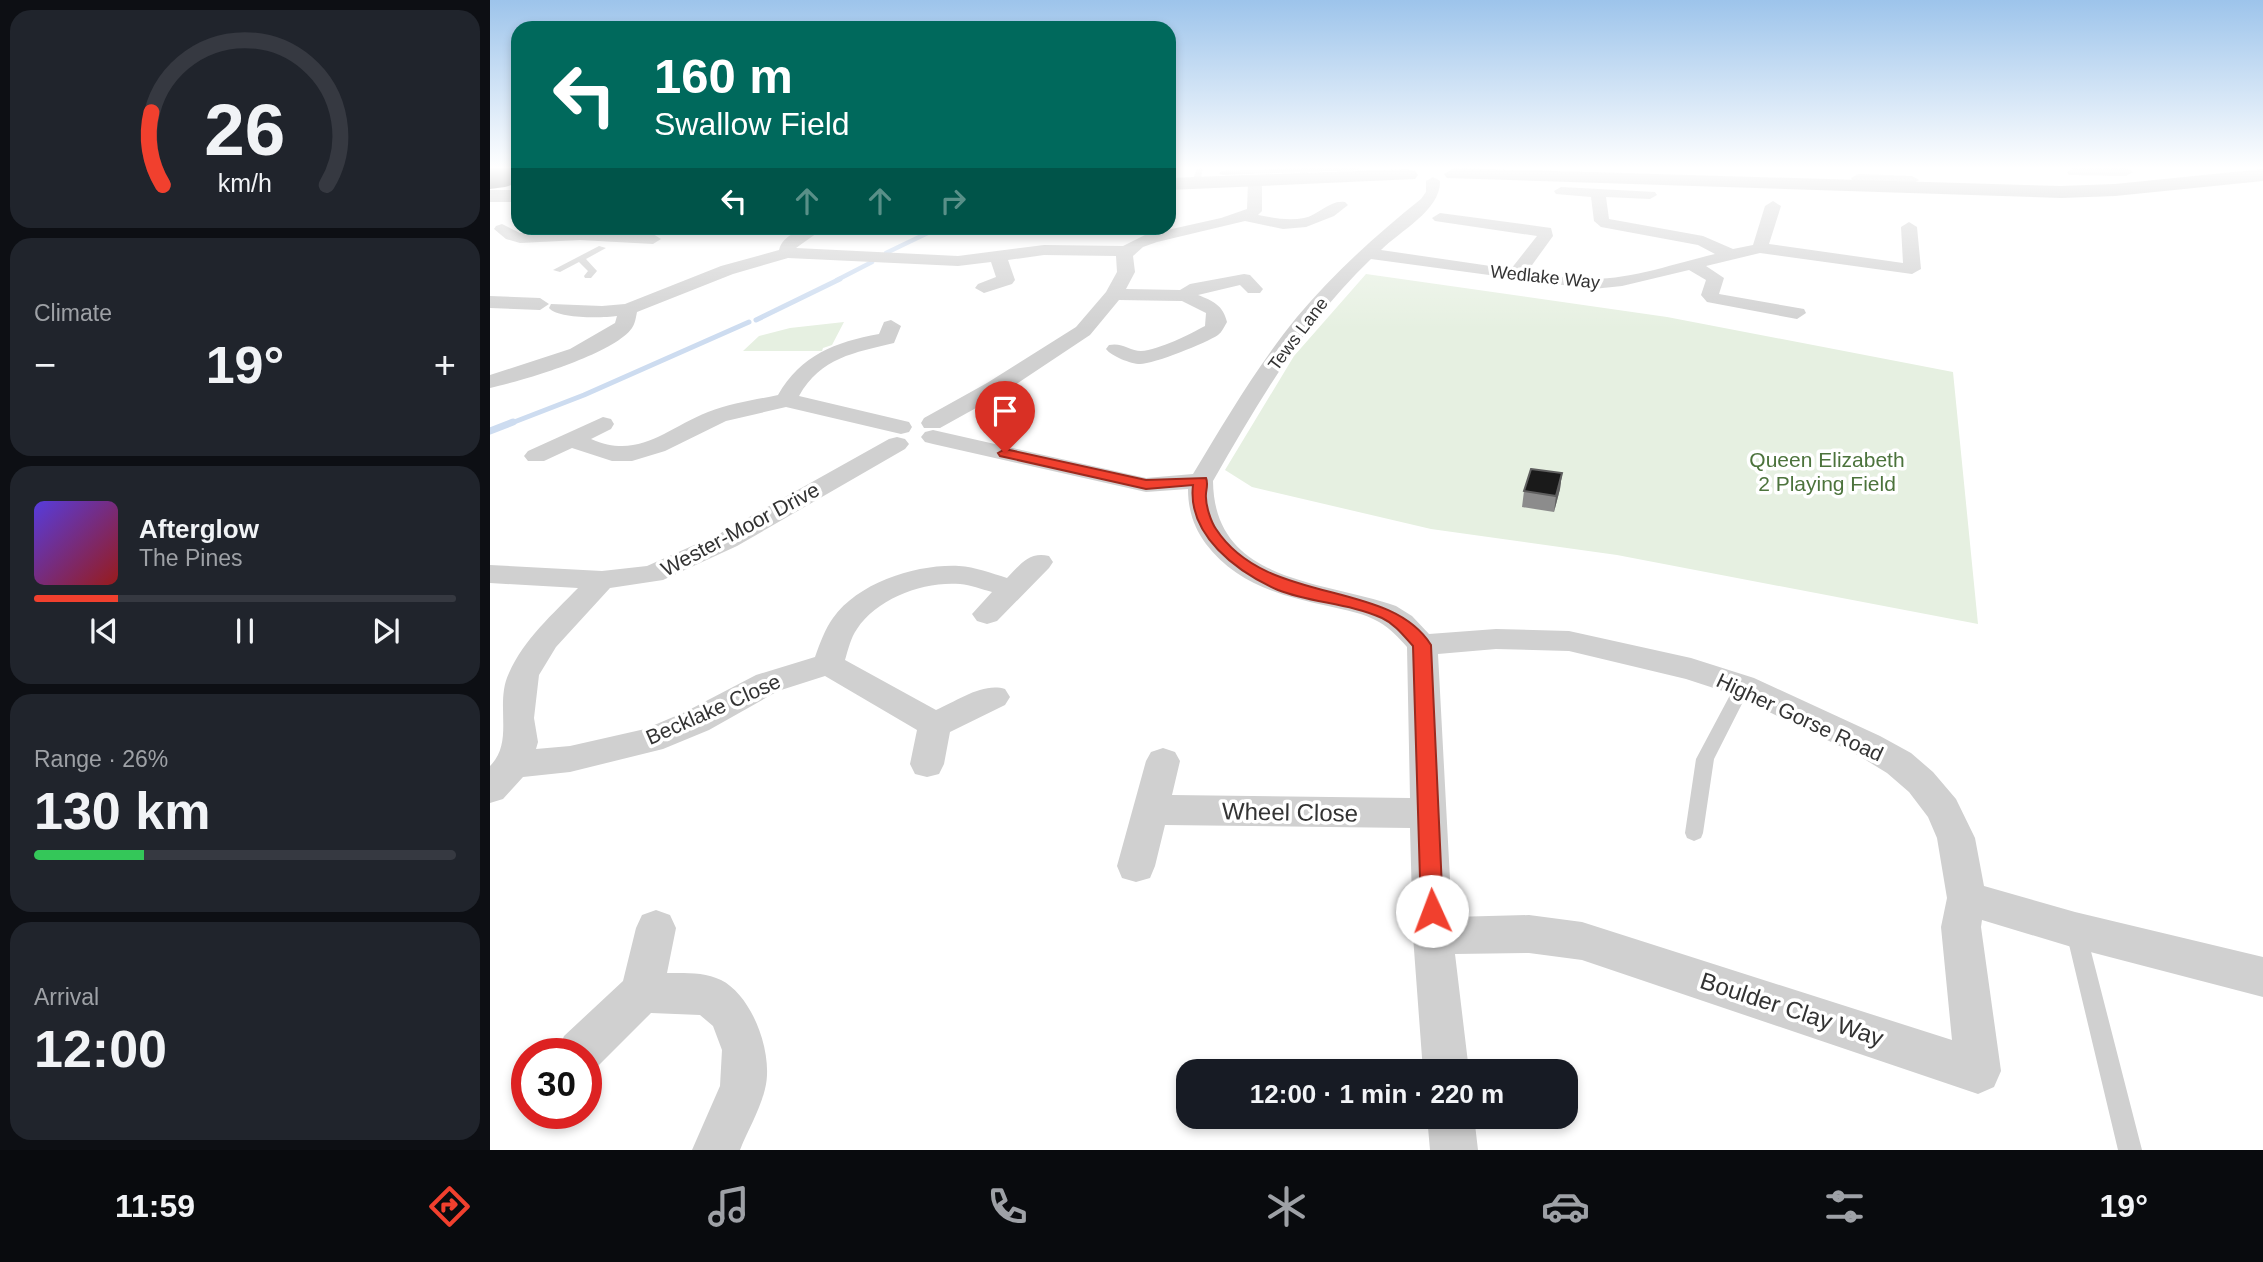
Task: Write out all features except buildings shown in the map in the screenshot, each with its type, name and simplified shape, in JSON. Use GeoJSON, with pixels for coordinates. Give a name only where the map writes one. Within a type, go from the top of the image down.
{"type":"FeatureCollection","features":[{"type":"Feature","properties":{"kind":"street"},"geometry":{"type":"LineString","coordinates":[[1176,229],[1215,222]]}},
{"type":"Feature","properties":{"kind":"street"},"geometry":{"type":"LineString","coordinates":[[1260,222],[1284,231],[1310,222]]}},
{"type":"Feature","properties":{"kind":"street","name":"Tews Lane"},"geometry":{"type":"LineString","coordinates":[[1201,496],[1295,332],[1367,253],[1404,222]]}},
{"type":"Feature","properties":{"kind":"street"},"geometry":{"type":"LineString","coordinates":[[1470,222],[1545,231],[1545,236],[1516,275]]}},
{"type":"Feature","properties":{"kind":"street"},"geometry":{"type":"LineString","coordinates":[[1603,222],[1703,241],[1731,255]]}},
{"type":"Feature","properties":{"kind":"street"},"geometry":{"type":"LineString","coordinates":[[1768,222],[1760,248],[1912,269],[1909,227]]}},
{"type":"Feature","properties":{"kind":"street"},"geometry":{"type":"LineString","coordinates":[[503,229],[520,238],[580,235],[653,239]]}},
{"type":"Feature","properties":{"kind":"street"},"geometry":{"type":"LineString","coordinates":[[787,253],[788,245],[804,235]]}},
{"type":"Feature","properties":{"kind":"street"},"geometry":{"type":"LineString","coordinates":[[572,439],[603,452],[619,455],[643,451],[717,416],[786,400],[899,435],[914,444],[1083,331],[1114,295],[1126,272],[1123,258],[1127,251],[1160,235]]}},
{"type":"Feature","properties":{"kind":"street"},"geometry":{"type":"LineString","coordinates":[[602,248],[625,237]]}},
{"type":"Feature","properties":{"kind":"street","name":"Wedlake Way"},"geometry":{"type":"LineString","coordinates":[[1367,253],[1572,283],[1607,283],[1760,248]]}},
{"type":"Feature","properties":{"kind":"street"},"geometry":{"type":"LineString","coordinates":[[490,302],[602,312],[628,309],[727,270],[787,253],[958,261],[1044,250],[1127,251]]}},
{"type":"Feature","properties":{"kind":"street"},"geometry":{"type":"LineString","coordinates":[[985,288],[1012,280],[998,256]]}},
{"type":"Feature","properties":{"kind":"street"},"geometry":{"type":"LineString","coordinates":[[1692,265],[1715,278],[1710,295],[1713,298],[1797,313]]}},
{"type":"Feature","properties":{"kind":"street"},"geometry":{"type":"LineString","coordinates":[[1184,296],[1195,288],[1250,280]]}},
{"type":"Feature","properties":{"kind":"street"},"geometry":{"type":"LineString","coordinates":[[1114,295],[1184,296],[1208,305],[1215,312],[1217,321],[1213,330],[1142,368],[1115,349]]}},
{"type":"Feature","properties":{"kind":"street"},"geometry":{"type":"LineString","coordinates":[[490,382],[516,375],[596,343],[624,326],[628,309]]}},
{"type":"Feature","properties":{"kind":"street"},"geometry":{"type":"LineString","coordinates":[[786,400],[802,372],[817,361],[852,346],[894,337]]}},
{"type":"Feature","properties":{"kind":"street"},"geometry":{"type":"LineString","coordinates":[[536,456],[603,424]]}},
{"type":"Feature","properties":{"kind":"street"},"geometry":{"type":"LineString","coordinates":[[932,430],[1146,485],[1201,496],[1208,529],[1220,545],[1257,573],[1284,586],[1388,614],[1405,625],[1422,645],[1433,936],[1445,1059]]}},
{"type":"Feature","properties":{"kind":"street","name":"Wester-Moor Drive"},"geometry":{"type":"LineString","coordinates":[[490,574],[602,580],[653,574],[689,560],[899,435]]}},
{"type":"Feature","properties":{"kind":"street"},"geometry":{"type":"LineString","coordinates":[[987,614],[1039,562]]}},
{"type":"Feature","properties":{"kind":"street"},"geometry":{"type":"LineString","coordinates":[[935,725],[828,664],[844,624],[868,601],[924,577],[960,575],[1012,589]]}},
{"type":"Feature","properties":{"kind":"street"},"geometry":{"type":"LineString","coordinates":[[490,789],[514,764],[521,742],[517,718],[523,675],[545,640],[602,580]]}},
{"type":"Feature","properties":{"kind":"street","name":"Higher Gorse Road"},"geometry":{"type":"LineString","coordinates":[[1422,645],[1508,639],[1569,641],[1691,669],[1743,687],[1868,745],[1899,763],[1921,782],[1943,809],[1956,838],[1966,898]]}},
{"type":"Feature","properties":{"kind":"street","name":"Becklake Close"},"geometry":{"type":"LineString","coordinates":[[514,764],[570,759],[651,740],[696,721],[767,683],[828,664]]}},
{"type":"Feature","properties":{"kind":"street"},"geometry":{"type":"LineString","coordinates":[[935,725],[994,697]]}},
{"type":"Feature","properties":{"kind":"street"},"geometry":{"type":"LineString","coordinates":[[927,764],[935,725]]}},
{"type":"Feature","properties":{"kind":"street"},"geometry":{"type":"LineString","coordinates":[[1136,866],[1163,761]]}},
{"type":"Feature","properties":{"kind":"street","name":"Wheel Close"},"geometry":{"type":"LineString","coordinates":[[1150,810],[1429,813]]}},
{"type":"Feature","properties":{"kind":"street"},"geometry":{"type":"LineString","coordinates":[[1966,898],[2075,930],[2263,977]]}},
{"type":"Feature","properties":{"kind":"street","name":"Boulder Clay Way"},"geometry":{"type":"LineString","coordinates":[[1433,936],[1529,934],[1581,941],[1978,1071],[1961,927],[1966,898]]}},
{"type":"Feature","properties":{"kind":"street"},"geometry":{"type":"LineString","coordinates":[[594,1038],[642,992],[656,928]]}},
{"type":"Feature","properties":{"kind":"street"},"geometry":{"type":"LineString","coordinates":[[642,992],[708,995],[729,1012],[744,1050],[743,1088],[716,1150]]}},
{"type":"Feature","properties":{"kind":"street"},"geometry":{"type":"LineString","coordinates":[[1452,1129],[1454,1150]]}},
{"type":"Feature","properties":{"kind":"lane"},"geometry":{"type":"LineString","coordinates":[[557,270],[602,248]]}},
{"type":"Feature","properties":{"kind":"lane"},"geometry":{"type":"LineString","coordinates":[[581,259],[592,267],[593,271],[588,276]]}},
{"type":"Feature","properties":{"kind":"lane"},"geometry":{"type":"LineString","coordinates":[[1694,833],[1705,759],[1743,687]]}},
{"type":"Feature","properties":{"kind":"lane"},"geometry":{"type":"LineString","coordinates":[[2075,930],[2130,1150]]}},
{"type":"Feature","properties":{"kind":"green space","name":"Queen Elizabeth 2 Playing Field"},"geometry":{"type":"Polygon","coordinates":[[[1366,274],[1667,317],[1953,372],[1978,624],[1617,555],[1431,529],[1252,487],[1225,470],[1294,356],[1366,274]]]}},
{"type":"Feature","properties":{"kind":"green space"},"geometry":{"type":"Polygon","coordinates":[[[844,322],[832,345],[822,351],[743,351],[759,336],[790,328],[844,322]]]}},
{"type":"Feature","properties":{"kind":"waterway"},"geometry":{"type":"LineString","coordinates":[[886,253],[923,235]]}},
{"type":"Feature","properties":{"kind":"waterway"},"geometry":{"type":"LineString","coordinates":[[837,280],[872,262]]}},
{"type":"Feature","properties":{"kind":"waterway"},"geometry":{"type":"LineString","coordinates":[[756,320],[840,279]]}},
{"type":"Feature","properties":{"kind":"waterway"},"geometry":{"type":"LineString","coordinates":[[509,424],[584,395],[749,322]]}},
{"type":"Feature","properties":{"kind":"waterway"},"geometry":{"type":"LineString","coordinates":[[490,431],[513,422]]}},
{"type":"Feature","properties":{"kind":"route"},"geometry":{"type":"LineString","coordinates":[[1005,453],[1146,485],[1201,481],[1199,499],[1208,529],[1220,545],[1237,560],[1284,586],[1388,614],[1405,625],[1422,645],[1432,911]]}}]}
